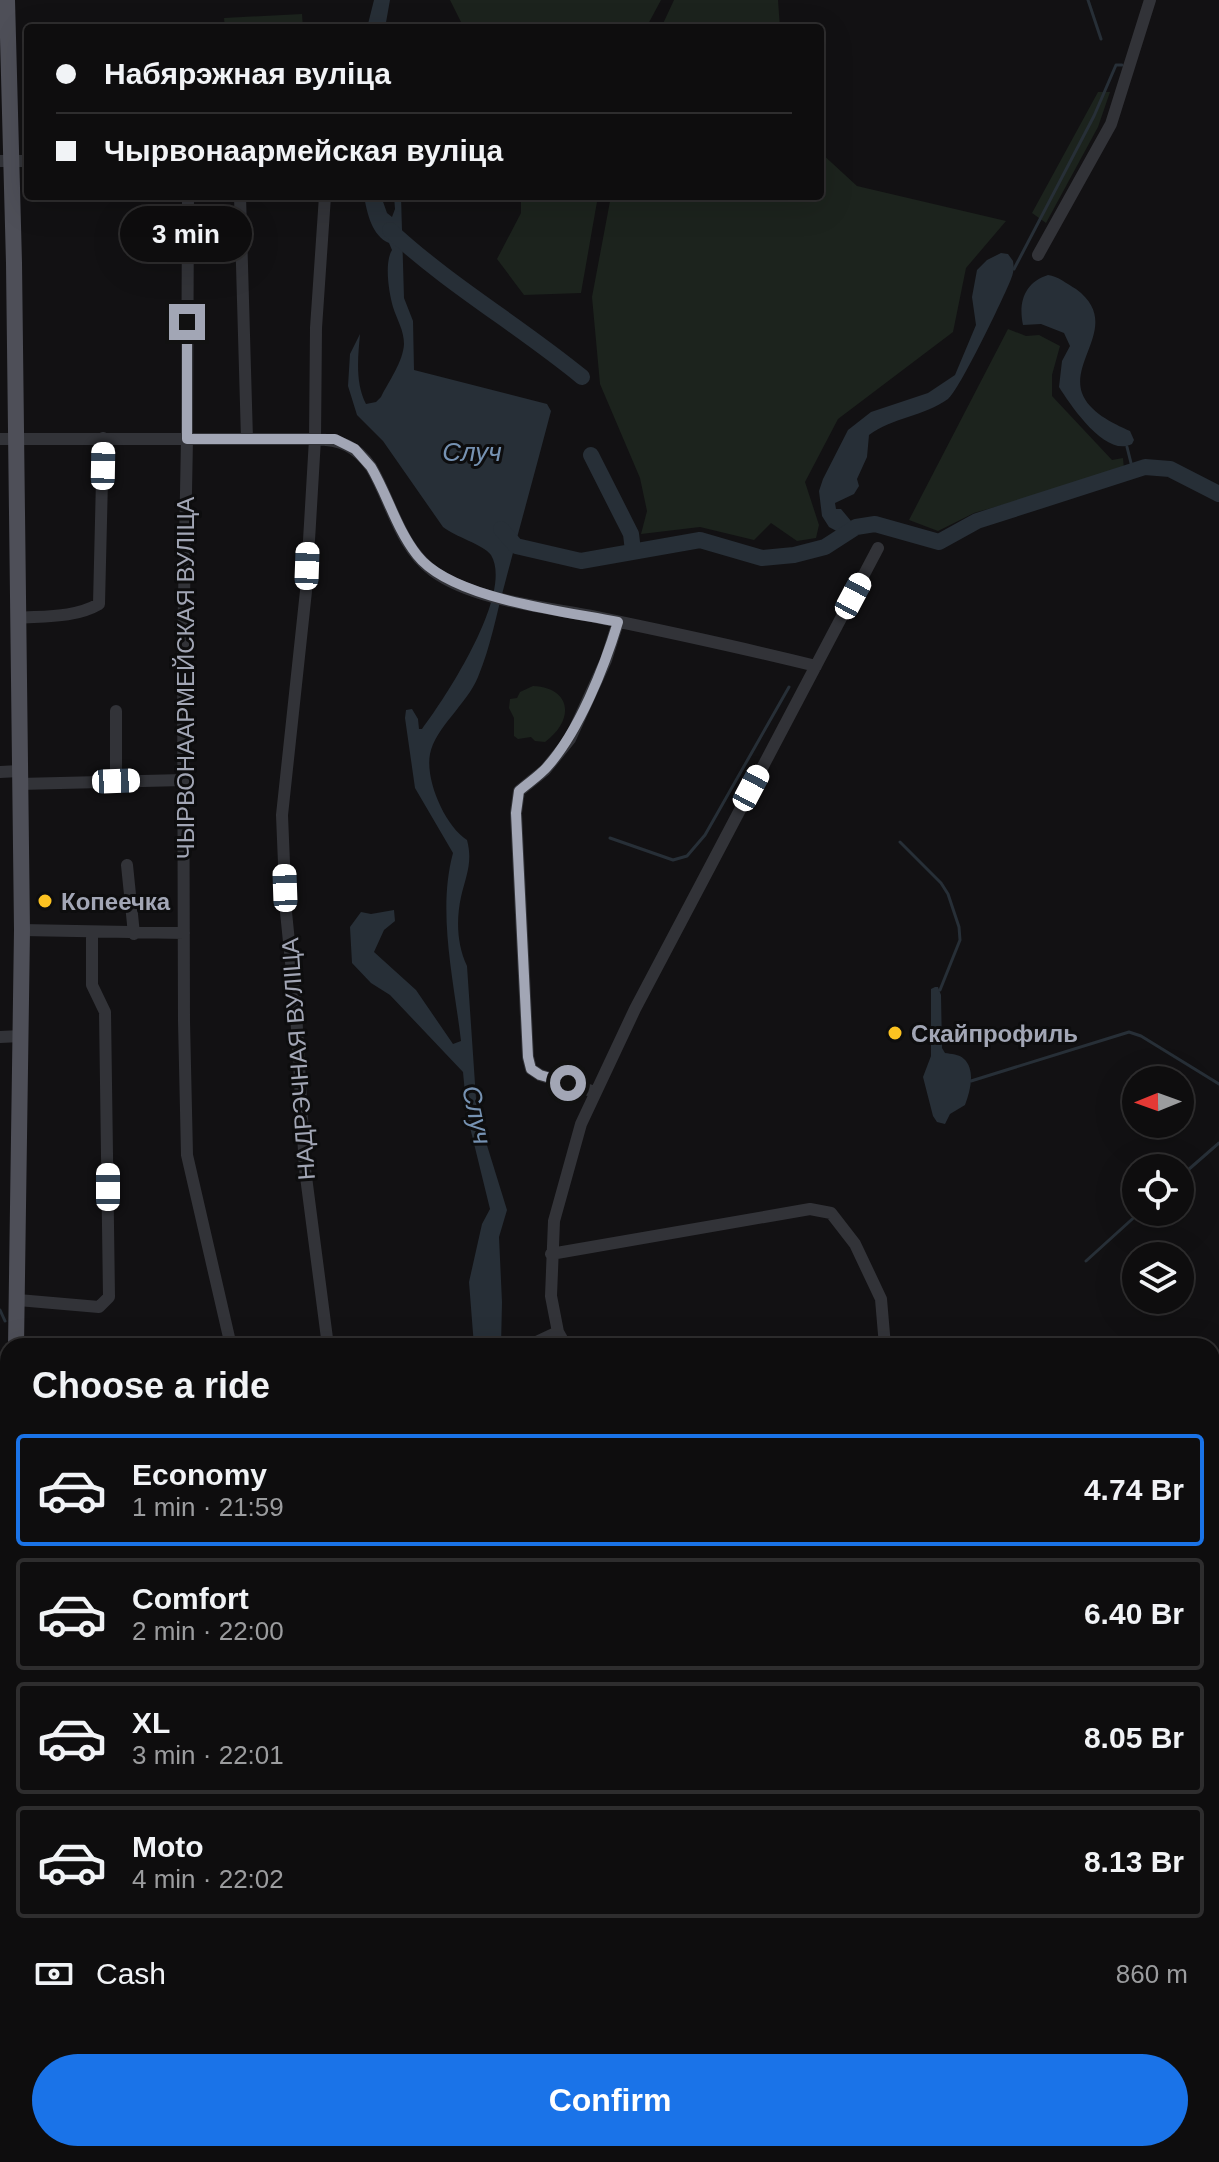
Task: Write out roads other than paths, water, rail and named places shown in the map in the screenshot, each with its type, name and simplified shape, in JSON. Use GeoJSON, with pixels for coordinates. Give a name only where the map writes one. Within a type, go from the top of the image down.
{"type":"FeatureCollection","features":[{"type":"Feature","properties":{"kind":"main road"},"geometry":{"type":"LineString","coordinates":[[7,0],[13,161],[8,439],[17,618],[22,930],[16,1338]]}},
{"type":"Feature","properties":{"kind":"street"},"geometry":{"type":"LineString","coordinates":[[1038,255],[1111,124],[1150,0]]}},
{"type":"Feature","properties":{"kind":"street","name":"ЧЫРВОНААРМЕЙСКАЯ ВУЛІЦА"},"geometry":{"type":"LineString","coordinates":[[188,200],[183,652],[187,1155],[229,1338]]}},
{"type":"Feature","properties":{"kind":"street"},"geometry":{"type":"LineString","coordinates":[[240,200],[247,439]]}},
{"type":"Feature","properties":{"kind":"street","name":"НАДРЭЧНАЯ ВУЛІЦА"},"geometry":{"type":"LineString","coordinates":[[325,200],[316,328],[315,439],[306,591],[282,815],[305,1169],[327,1338]]}},
{"type":"Feature","properties":{"kind":"street"},"geometry":{"type":"LineString","coordinates":[[17,618],[60,615],[99,604],[103,438]]}},
{"type":"Feature","properties":{"kind":"street"},"geometry":{"type":"LineString","coordinates":[[8,439],[315,439],[345,442],[364,457],[419,558],[450,581],[486,594],[816,666]]}},
{"type":"Feature","properties":{"kind":"street"},"geometry":{"type":"LineString","coordinates":[[561,1338],[551,1296],[554,1221],[569,1161],[595,1092],[708,868],[878,548]]}},
{"type":"Feature","properties":{"kind":"street"},"geometry":{"type":"LineString","coordinates":[[595,1092],[540,1075],[531,1069],[516,848],[519,791],[545,770],[570,739],[606,660],[618,622]]}},
{"type":"Feature","properties":{"kind":"street"},"geometry":{"type":"LineString","coordinates":[[116,711],[116,781]]}},
{"type":"Feature","properties":{"kind":"street"},"geometry":{"type":"LineString","coordinates":[[0,772],[19,778],[184,780]]}},
{"type":"Feature","properties":{"kind":"street"},"geometry":{"type":"LineString","coordinates":[[127,865],[134,934]]}},
{"type":"Feature","properties":{"kind":"street"},"geometry":{"type":"LineString","coordinates":[[22,930],[184,933]]}},
{"type":"Feature","properties":{"kind":"street"},"geometry":{"type":"LineString","coordinates":[[18,1300],[99,1307],[109,1297],[105,1012],[92,985],[92,933]]}},
{"type":"Feature","properties":{"kind":"street"},"geometry":{"type":"LineString","coordinates":[[0,1037],[21,1036]]}},
{"type":"Feature","properties":{"kind":"street"},"geometry":{"type":"LineString","coordinates":[[551,1254],[810,1209],[831,1213],[855,1244],[881,1299],[884,1338]]}},
{"type":"Feature","properties":{"kind":"street"},"geometry":{"type":"LineString","coordinates":[[545,1338],[558,1332]]}},
{"type":"Feature","properties":{"kind":"water"},"geometry":{"type":"Polygon","coordinates":[[[374,0],[390,0],[386,24],[368,24],[374,0]]]}},
{"type":"Feature","properties":{"kind":"water","name":"Случ"},"geometry":{"type":"Polygon","coordinates":[[[365,200],[382,200],[392,217],[394,200],[401,200],[404,298],[413,321],[414,370],[547,404],[551,411],[483,665],[473,687],[433,744],[429,765],[438,802],[451,824],[467,840],[469,848],[458,932],[467,966],[477,1113],[507,1210],[499,1237],[501,1338],[473,1338],[469,1282],[482,1224],[490,1209],[467,1115],[463,1072],[390,995],[371,983],[352,963],[350,927],[361,912],[371,914],[394,910],[395,921],[384,930],[374,952],[416,990],[453,1044],[461,1041],[447,923],[448,876],[453,853],[415,788],[405,718],[406,710],[412,709],[419,729],[422,729],[446,694],[486,618],[496,572],[487,551],[443,527],[383,441],[357,415],[348,386],[350,354],[360,334],[359,379],[366,404],[376,402],[381,397],[398,364],[404,344],[389,286],[388,262],[392,250],[389,243],[374,230],[365,200]]]}},
{"type":"Feature","properties":{"kind":"water"},"geometry":{"type":"Polygon","coordinates":[[[1001,253],[1008,254],[1013,261],[1012,276],[954,392],[939,405],[869,435],[867,457],[857,479],[859,486],[854,494],[835,503],[836,509],[841,509],[856,527],[844,535],[829,527],[822,516],[819,491],[848,430],[871,412],[928,393],[955,375],[976,325],[972,297],[977,270],[1001,253]]]}},
{"type":"Feature","properties":{"kind":"water"},"geometry":{"type":"Polygon","coordinates":[[[1048,275],[1076,289],[1089,302],[1095,315],[1095,328],[1082,367],[1082,393],[1096,411],[1130,431],[1134,440],[1132,444],[1111,444],[1101,437],[1090,428],[1059,387],[1062,361],[1070,346],[1064,333],[1041,324],[1023,325],[1025,294],[1040,278],[1048,275]]]}},
{"type":"Feature","properties":{"kind":"water"},"geometry":{"type":"Polygon","coordinates":[[[935,987],[941,995],[942,1048],[945,1053],[964,1059],[971,1075],[965,1105],[950,1114],[945,1124],[937,1122],[933,1116],[923,1077],[931,1056],[931,989],[935,987]]]}},
{"type":"Feature","properties":{"kind":"waterway"},"geometry":{"type":"LineString","coordinates":[[1088,0],[1101,39]]}},
{"type":"Feature","properties":{"kind":"waterway"},"geometry":{"type":"LineString","coordinates":[[1014,269],[1094,116],[1116,65],[1122,65]]}},
{"type":"Feature","properties":{"kind":"waterway"},"geometry":{"type":"LineString","coordinates":[[390,230],[436,269],[582,377]]}},
{"type":"Feature","properties":{"kind":"waterway"},"geometry":{"type":"LineString","coordinates":[[1127,447],[1133,471]]}},
{"type":"Feature","properties":{"kind":"waterway"},"geometry":{"type":"LineString","coordinates":[[591,455],[631,534],[633,551]]}},
{"type":"Feature","properties":{"kind":"waterway","name":"Случ"},"geometry":{"type":"LineString","coordinates":[[501,529],[516,546],[581,561],[700,540],[762,558],[794,555],[825,547],[856,527],[875,524],[939,542],[977,521],[1145,467],[1170,469],[1219,494]]}},
{"type":"Feature","properties":{"kind":"waterway"},"geometry":{"type":"LineString","coordinates":[[610,838],[673,860],[687,856],[705,835],[789,687]]}},
{"type":"Feature","properties":{"kind":"waterway"},"geometry":{"type":"LineString","coordinates":[[900,842],[941,883],[959,927],[960,940],[940,990]]}},
{"type":"Feature","properties":{"kind":"waterway"},"geometry":{"type":"LineString","coordinates":[[971,1081],[1129,1032],[1141,1036],[1219,1084]]}},
{"type":"Feature","properties":{"kind":"waterway"},"geometry":{"type":"LineString","coordinates":[[1194,1165],[1219,1143]]}},
{"type":"Feature","properties":{"kind":"waterway"},"geometry":{"type":"LineString","coordinates":[[1086,1261],[1125,1226]]}},
{"type":"Feature","properties":{"kind":"waterway"},"geometry":{"type":"LineString","coordinates":[[0,1310],[5,1321]]}},
{"type":"Feature","properties":{"kind":"place","name":"Копеечка"},"geometry":{"type":"Point","coordinates":[45,901]}},
{"type":"Feature","properties":{"kind":"place","name":"Скайпрофиль"},"geometry":{"type":"Point","coordinates":[895,1033]}}]}
